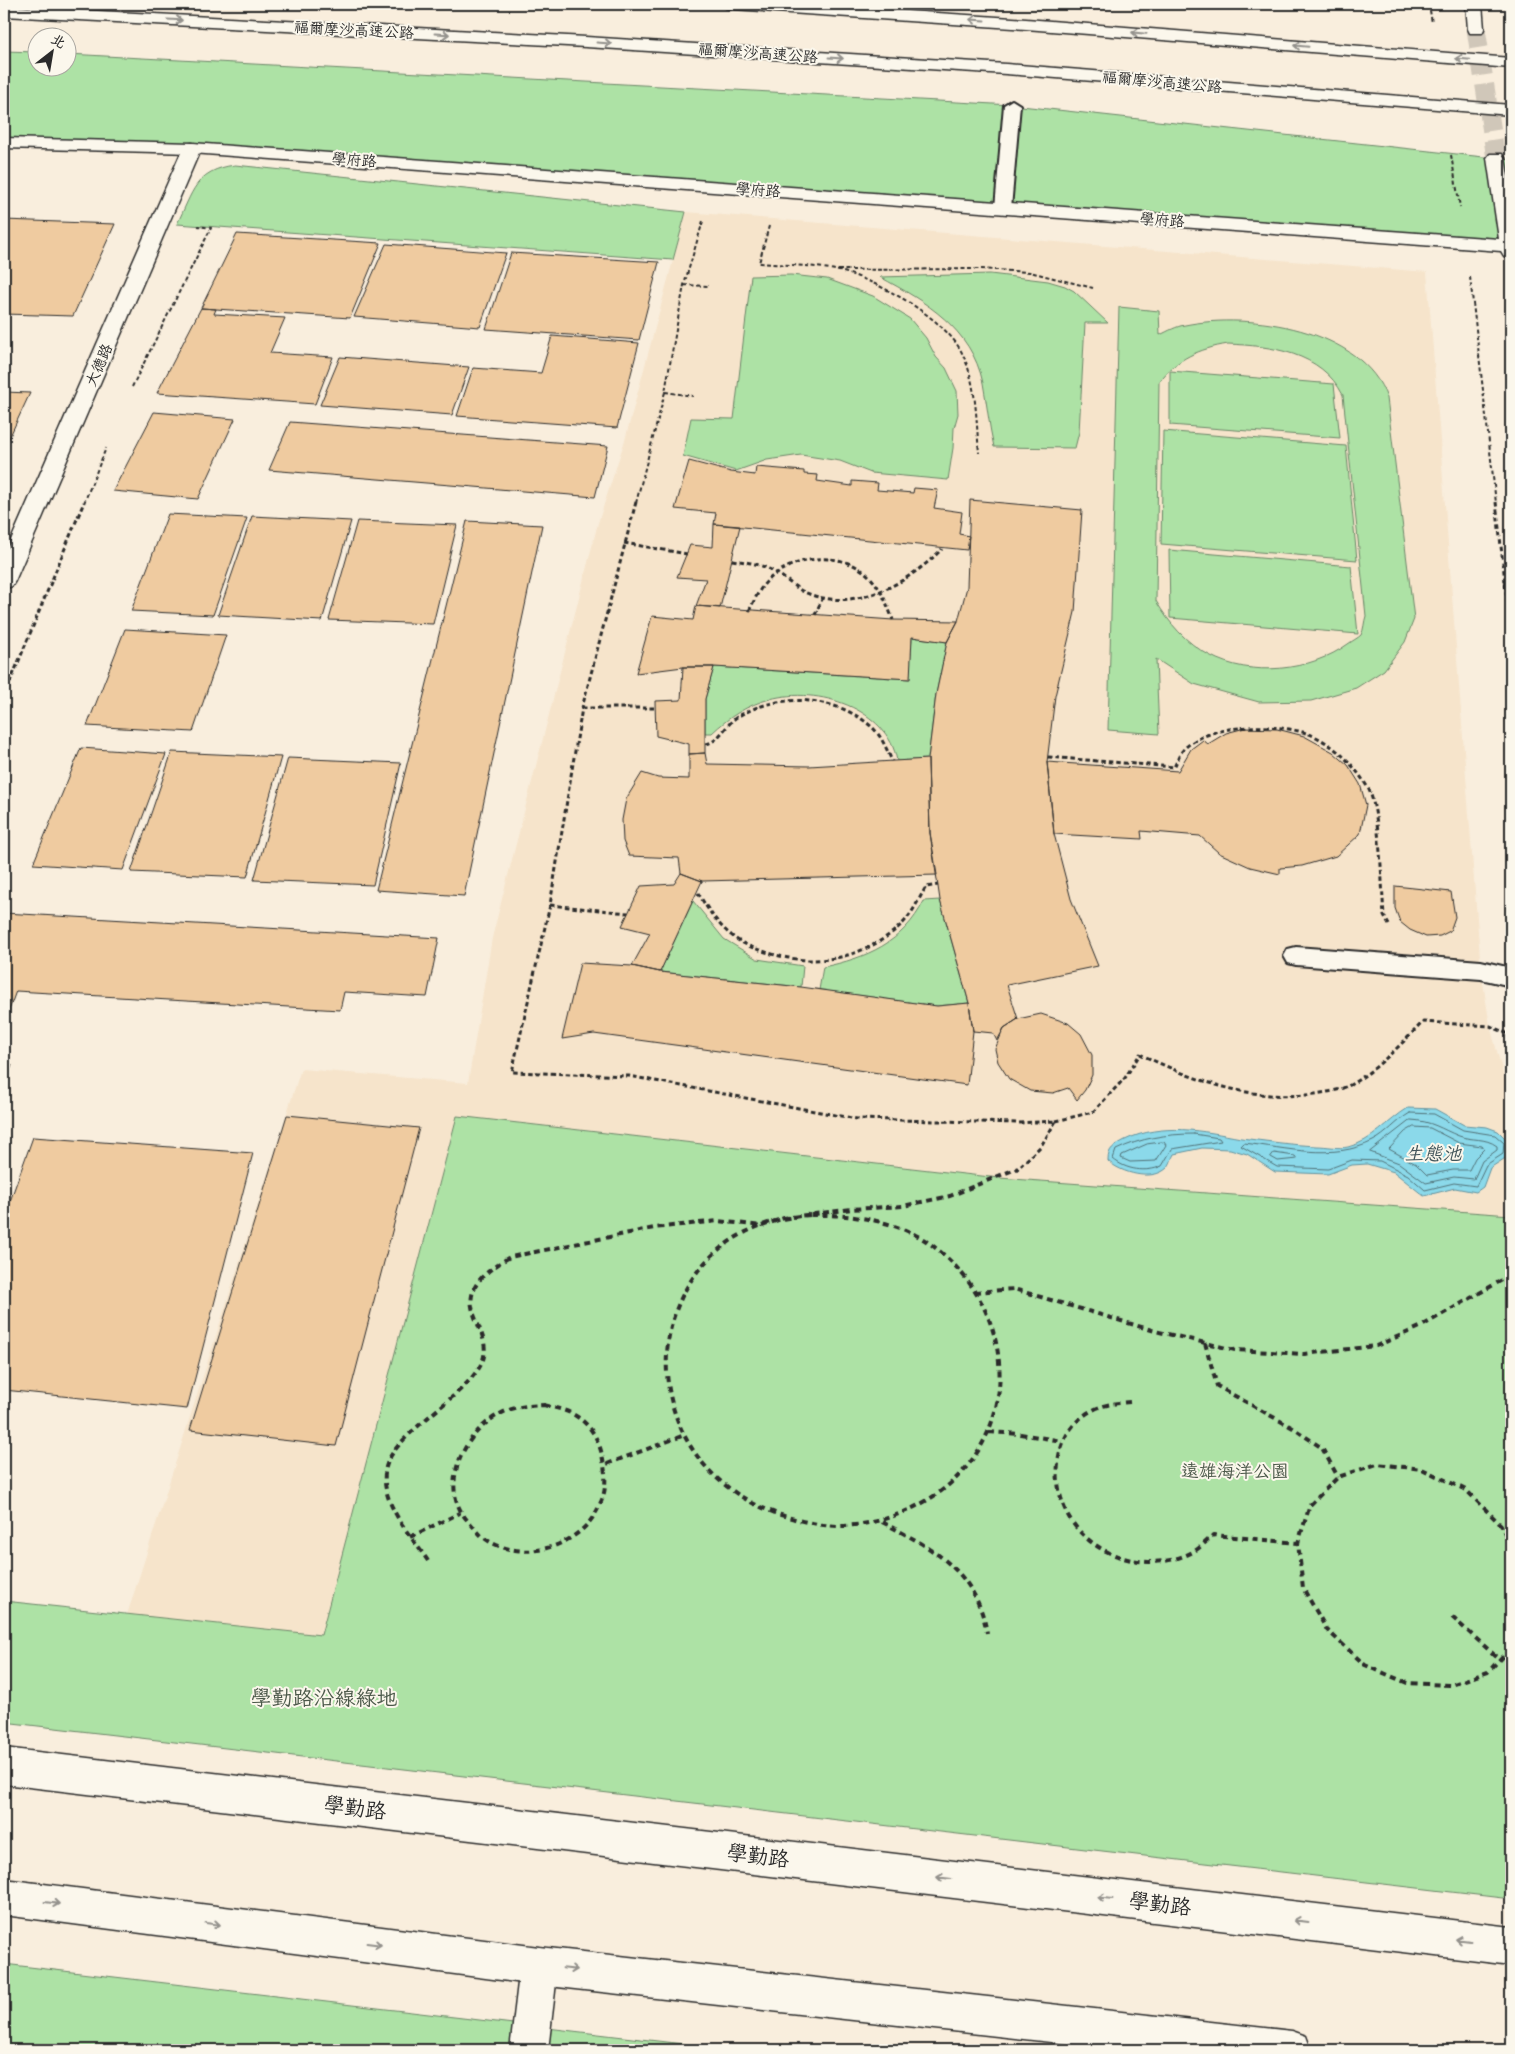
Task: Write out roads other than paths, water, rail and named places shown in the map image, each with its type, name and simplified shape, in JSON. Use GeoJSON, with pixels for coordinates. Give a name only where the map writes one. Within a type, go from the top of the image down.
{"type":"FeatureCollection","features":[{"type":"Feature","properties":{"kind":"main road"},"geometry":{"type":"LineString","coordinates":[[732,4],[1016,23],[1511,63]]}},
{"type":"Feature","properties":{"kind":"main road"},"geometry":{"type":"LineString","coordinates":[[1474,4],[1476,29]]}},
{"type":"Feature","properties":{"kind":"main road","name":"福爾摩沙高速公路"},"geometry":{"type":"LineString","coordinates":[[4,11],[596,43],[1006,69],[1511,110]]}},
{"type":"Feature","properties":{"kind":"main road","name":"學府路"},"geometry":{"type":"LineString","coordinates":[[4,142],[192,148],[1466,243],[1511,248]]}},
{"type":"Feature","properties":{"kind":"main road","name":"大德路"},"geometry":{"type":"LineString","coordinates":[[4,581],[192,148]]}},
{"type":"Feature","properties":{"kind":"main road"},"geometry":{"type":"LineString","coordinates":[[1496,158],[1511,248]]}},
{"type":"Feature","properties":{"kind":"main road","name":"學勤路"},"geometry":{"type":"LineString","coordinates":[[4,1766],[1511,1946]]}},
{"type":"Feature","properties":{"kind":"main road"},"geometry":{"type":"LineString","coordinates":[[4,1897],[539,1966],[1292,2050]]}},
{"type":"Feature","properties":{"kind":"main road"},"geometry":{"type":"LineString","coordinates":[[529,2050],[539,1966]]}},
{"type":"Feature","properties":{"kind":"lane"},"geometry":{"type":"LineString","coordinates":[[1003,208],[1012,105]]}},
{"type":"Feature","properties":{"kind":"lane"},"geometry":{"type":"LineString","coordinates":[[1296,956],[1481,970],[1511,977]]}},
{"type":"Feature","properties":{"kind":"water","name":"生態池"},"geometry":{"type":"Polygon","coordinates":[[[1408,1108],[1435,1109],[1464,1125],[1487,1127],[1498,1131],[1508,1141],[1507,1157],[1490,1168],[1483,1187],[1476,1192],[1455,1188],[1424,1196],[1394,1172],[1367,1164],[1352,1165],[1328,1174],[1275,1172],[1247,1154],[1230,1149],[1202,1148],[1174,1154],[1167,1168],[1153,1174],[1145,1175],[1128,1172],[1108,1161],[1112,1148],[1125,1140],[1139,1134],[1168,1130],[1197,1131],[1298,1145],[1348,1147],[1365,1140],[1408,1108]]]}},
{"type":"Feature","properties":{"kind":"tunnel"},"geometry":{"type":"LineString","coordinates":[[1476,29],[1496,158]]}},
{"type":"Feature","properties":{"kind":"park label","name":"遠雄海洋公園"},"geometry":{"type":"Point","coordinates":[1235,1471]}},
{"type":"Feature","properties":{"kind":"park label","name":"學勤路沿線綠地"},"geometry":{"type":"Point","coordinates":[324,1698]}}]}
